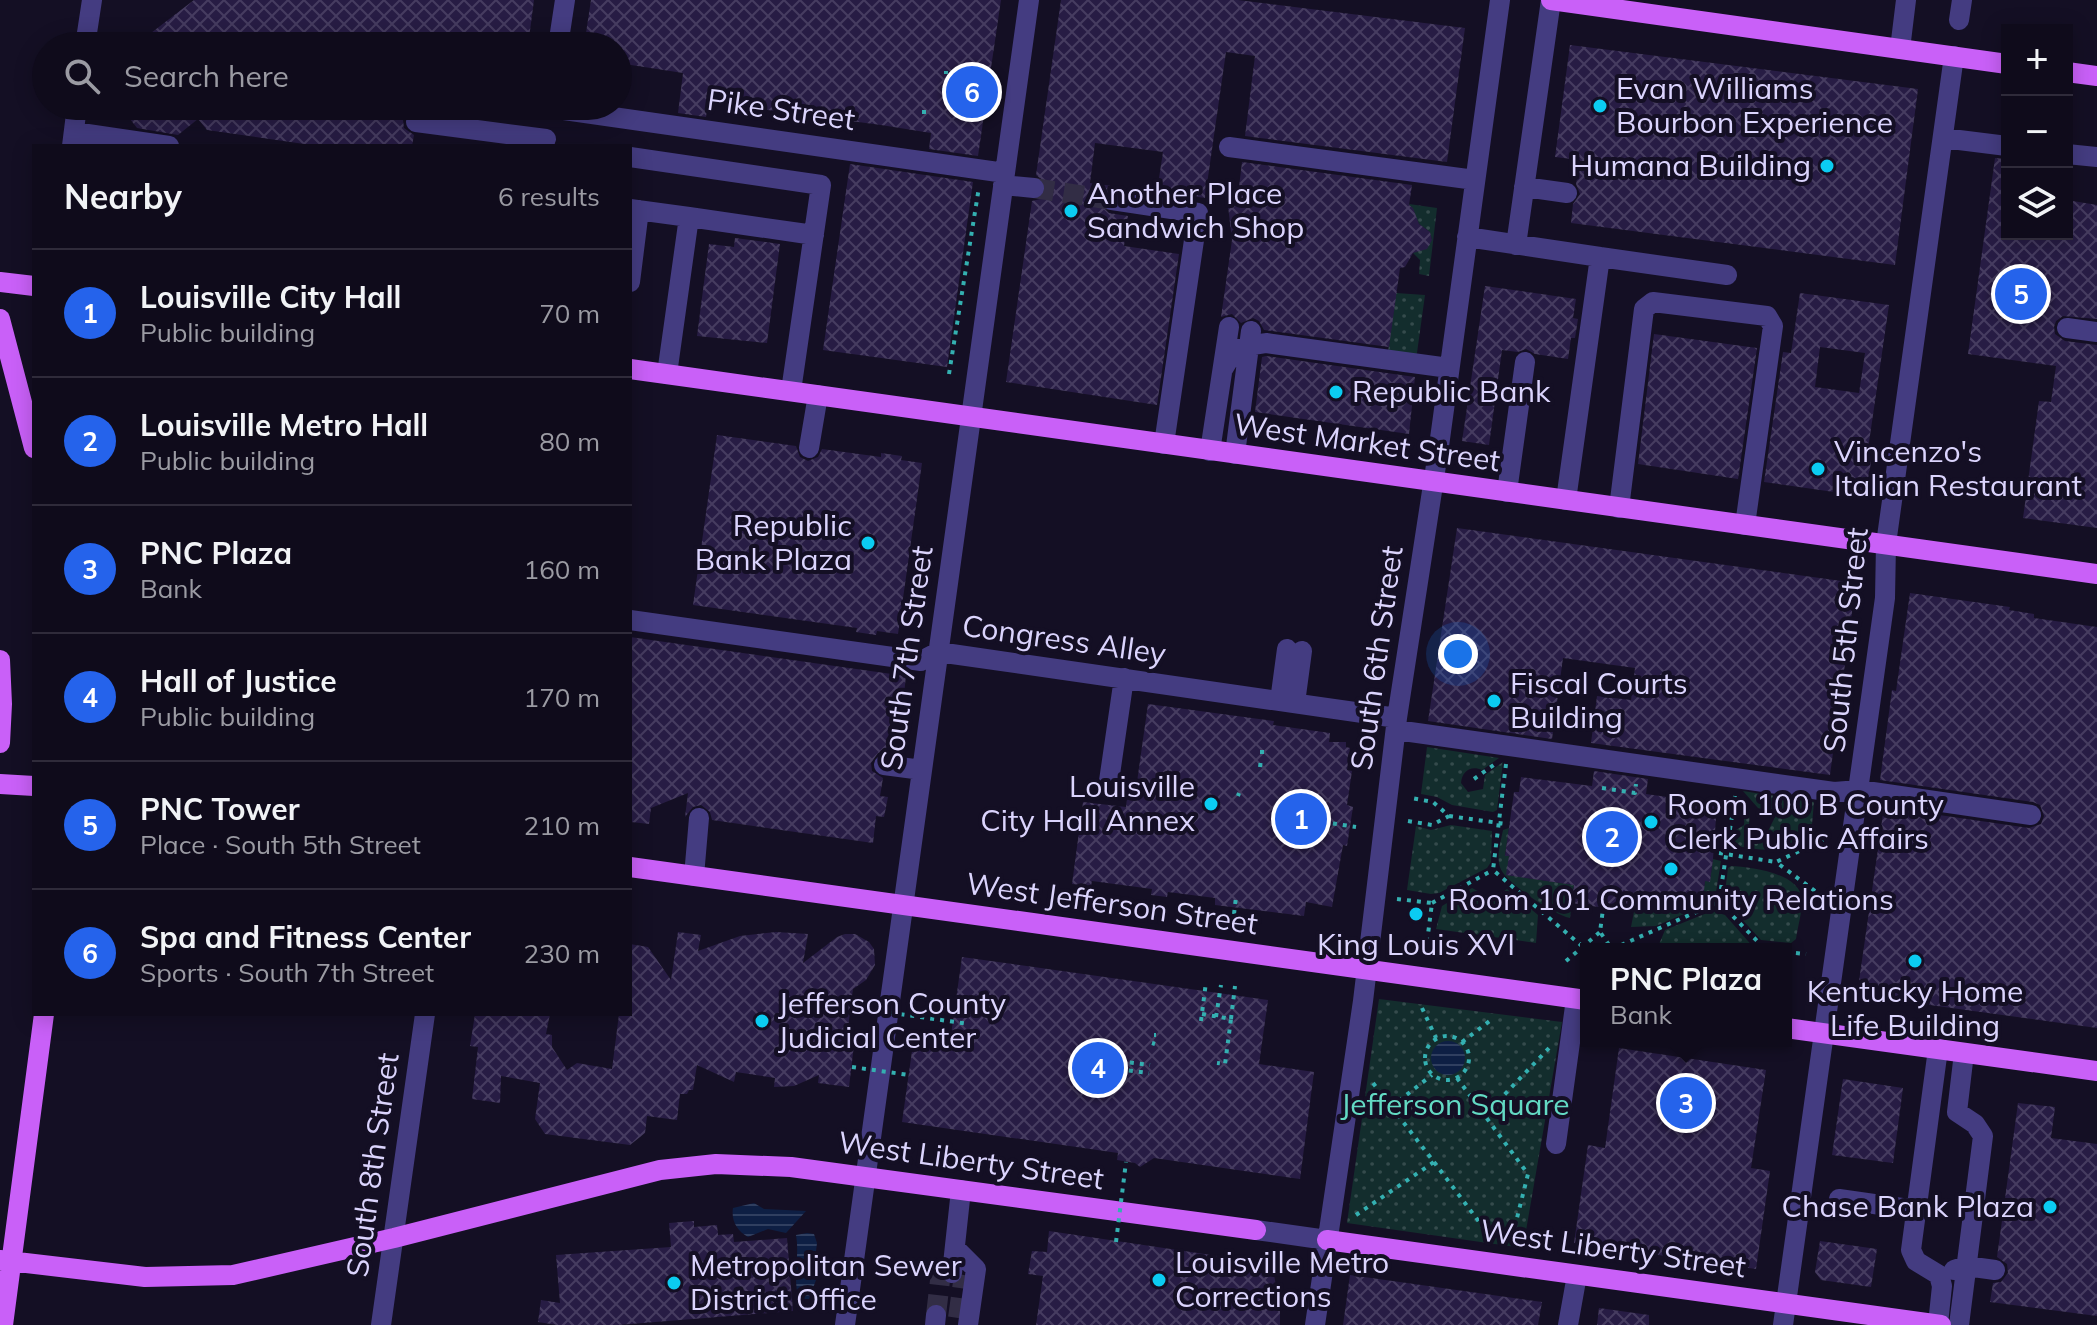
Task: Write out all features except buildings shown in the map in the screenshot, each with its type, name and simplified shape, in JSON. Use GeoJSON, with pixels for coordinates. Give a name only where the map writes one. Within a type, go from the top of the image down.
{"type":"FeatureCollection","features":[{"type":"Feature","properties":{"kind":"main road"},"geometry":{"type":"LineString","coordinates":[[1551,0],[2001,63]]}},
{"type":"Feature","properties":{"kind":"main road"},"geometry":{"type":"LineString","coordinates":[[2073,73],[2097,76]]}},
{"type":"Feature","properties":{"kind":"main road"},"geometry":{"type":"LineString","coordinates":[[0,282],[32,286]]}},
{"type":"Feature","properties":{"kind":"main road"},"geometry":{"type":"LineString","coordinates":[[0,319],[32,440]]}},
{"type":"Feature","properties":{"kind":"main road","name":"West Market Street"},"geometry":{"type":"LineString","coordinates":[[632,369],[2097,574]]}},
{"type":"Feature","properties":{"kind":"main road"},"geometry":{"type":"LineString","coordinates":[[0,660],[0,743]]}},
{"type":"Feature","properties":{"kind":"main road"},"geometry":{"type":"LineString","coordinates":[[0,784],[32,786]]}},
{"type":"Feature","properties":{"kind":"main road","name":"West Jefferson Street"},"geometry":{"type":"LineString","coordinates":[[632,867],[1580,999]]}},
{"type":"Feature","properties":{"kind":"main road"},"geometry":{"type":"LineString","coordinates":[[3,1325],[6,1261],[44,1016]]}},
{"type":"Feature","properties":{"kind":"main road"},"geometry":{"type":"LineString","coordinates":[[1792,1029],[2097,1071]]}},
{"type":"Feature","properties":{"kind":"main road","name":"West Liberty Street"},"geometry":{"type":"LineString","coordinates":[[6,1261],[134,1276],[233,1275],[394,1238],[660,1170],[716,1164],[791,1167],[1256,1230]]}},
{"type":"Feature","properties":{"kind":"main road","name":"West Liberty Street"},"geometry":{"type":"LineString","coordinates":[[1327,1240],[1939,1325]]}},
{"type":"Feature","properties":{"kind":"street"},"geometry":{"type":"LineString","coordinates":[[87,32],[92,0]]}},
{"type":"Feature","properties":{"kind":"street"},"geometry":{"type":"LineString","coordinates":[[560,32],[565,0]]}},
{"type":"Feature","properties":{"kind":"street","name":"South 7th Street"},"geometry":{"type":"LineString","coordinates":[[845,1325],[1029,0]]}},
{"type":"Feature","properties":{"kind":"street","name":"South 6th Street"},"geometry":{"type":"LineString","coordinates":[[1315,1325],[1500,0]]}},
{"type":"Feature","properties":{"kind":"street"},"geometry":{"type":"LineString","coordinates":[[1516,245],[1551,0]]}},
{"type":"Feature","properties":{"kind":"street"},"geometry":{"type":"LineString","coordinates":[[1900,49],[1906,0]]}},
{"type":"Feature","properties":{"kind":"street","name":"South 5th Street"},"geometry":{"type":"LineString","coordinates":[[1783,1325],[1859,790],[1886,589],[1886,544],[1954,56]]}},
{"type":"Feature","properties":{"kind":"street"},"geometry":{"type":"LineString","coordinates":[[416,122],[545,143],[548,120]]}},
{"type":"Feature","properties":{"kind":"street","name":"Pike Street"},"geometry":{"type":"LineString","coordinates":[[632,120],[1004,179],[1034,188]]}},
{"type":"Feature","properties":{"kind":"street"},"geometry":{"type":"LineString","coordinates":[[1943,138],[2001,145]]}},
{"type":"Feature","properties":{"kind":"street"},"geometry":{"type":"LineString","coordinates":[[73,139],[142,144]]}},
{"type":"Feature","properties":{"kind":"street"},"geometry":{"type":"LineString","coordinates":[[1229,147],[1475,180]]}},
{"type":"Feature","properties":{"kind":"street"},"geometry":{"type":"LineString","coordinates":[[2073,155],[2097,157]]}},
{"type":"Feature","properties":{"kind":"street"},"geometry":{"type":"LineString","coordinates":[[632,157],[821,185],[791,391]]}},
{"type":"Feature","properties":{"kind":"street"},"geometry":{"type":"LineString","coordinates":[[1524,187],[1567,193]]}},
{"type":"Feature","properties":{"kind":"street"},"geometry":{"type":"LineString","coordinates":[[1112,200],[1198,213],[1164,444]]}},
{"type":"Feature","properties":{"kind":"street"},"geometry":{"type":"LineString","coordinates":[[632,246],[634,210],[814,235]]}},
{"type":"Feature","properties":{"kind":"street"},"geometry":{"type":"LineString","coordinates":[[667,374],[689,217]]}},
{"type":"Feature","properties":{"kind":"street"},"geometry":{"type":"LineString","coordinates":[[1467,237],[1727,275]]}},
{"type":"Feature","properties":{"kind":"street"},"geometry":{"type":"LineString","coordinates":[[1566,500],[1600,257]]}},
{"type":"Feature","properties":{"kind":"street"},"geometry":{"type":"LineString","coordinates":[[1619,508],[1644,309],[1653,302],[1767,316],[1773,326],[1745,525]]}},
{"type":"Feature","properties":{"kind":"street"},"geometry":{"type":"LineString","coordinates":[[1210,451],[1229,327]]}},
{"type":"Feature","properties":{"kind":"street"},"geometry":{"type":"LineString","coordinates":[[2067,328],[2097,332]]}},
{"type":"Feature","properties":{"kind":"street"},"geometry":{"type":"LineString","coordinates":[[1250,338],[1266,343],[1449,368]]}},
{"type":"Feature","properties":{"kind":"street"},"geometry":{"type":"LineString","coordinates":[[1223,369],[1232,353],[1250,338]]}},
{"type":"Feature","properties":{"kind":"street"},"geometry":{"type":"LineString","coordinates":[[1235,454],[1250,338]]}},
{"type":"Feature","properties":{"kind":"street"},"geometry":{"type":"LineString","coordinates":[[1507,492],[1525,362]]}},
{"type":"Feature","properties":{"kind":"street"},"geometry":{"type":"LineString","coordinates":[[809,448],[818,395]]}},
{"type":"Feature","properties":{"kind":"street","name":"Congress Alley"},"geometry":{"type":"LineString","coordinates":[[632,620],[921,661],[938,652],[1288,702],[1397,724],[1737,778],[1834,792],[1859,790]]}},
{"type":"Feature","properties":{"kind":"street"},"geometry":{"type":"LineString","coordinates":[[1288,702],[1295,650]]}},
{"type":"Feature","properties":{"kind":"street"},"geometry":{"type":"LineString","coordinates":[[1109,781],[1124,678]]}},
{"type":"Feature","properties":{"kind":"street"},"geometry":{"type":"LineString","coordinates":[[884,765],[922,770]]}},
{"type":"Feature","properties":{"kind":"street"},"geometry":{"type":"LineString","coordinates":[[1859,790],[2031,815]]}},
{"type":"Feature","properties":{"kind":"street"},"geometry":{"type":"LineString","coordinates":[[694,876],[699,818]]}},
{"type":"Feature","properties":{"kind":"street"},"geometry":{"type":"LineString","coordinates":[[1556,1144],[1580,1005]]}},
{"type":"Feature","properties":{"kind":"street","name":"South 8th Street"},"geometry":{"type":"LineString","coordinates":[[381,1325],[425,1016]]}},
{"type":"Feature","properties":{"kind":"street"},"geometry":{"type":"LineString","coordinates":[[1938,1049],[1911,1250],[1916,1261],[1939,1275],[1942,1286],[1939,1325]]}},
{"type":"Feature","properties":{"kind":"street"},"geometry":{"type":"LineString","coordinates":[[1957,1112],[1964,1053]]}},
{"type":"Feature","properties":{"kind":"street"},"geometry":{"type":"LineString","coordinates":[[1928,1122],[1957,1112]]}},
{"type":"Feature","properties":{"kind":"street"},"geometry":{"type":"LineString","coordinates":[[1957,1112],[1975,1124],[1983,1136],[1959,1325]]}},
{"type":"Feature","properties":{"kind":"street"},"geometry":{"type":"LineString","coordinates":[[952,1273],[961,1190]]}},
{"type":"Feature","properties":{"kind":"street"},"geometry":{"type":"LineString","coordinates":[[1839,1199],[1916,1210]]}},
{"type":"Feature","properties":{"kind":"street","name":"West Liberty Street"},"geometry":{"type":"LineString","coordinates":[[1256,1230],[1327,1240]]}},
{"type":"Feature","properties":{"kind":"street"},"geometry":{"type":"LineString","coordinates":[[949,1321],[976,1269],[955,1248]]}},
{"type":"Feature","properties":{"kind":"street"},"geometry":{"type":"LineString","coordinates":[[1939,1275],[1966,1266],[1995,1270]]}},
{"type":"Feature","properties":{"kind":"street"},"geometry":{"type":"LineString","coordinates":[[1568,1325],[1577,1275]]}},
{"type":"Feature","properties":{"kind":"path"},"geometry":{"type":"LineString","coordinates":[[944,86],[944,92]]}},
{"type":"Feature","properties":{"kind":"path"},"geometry":{"type":"LineString","coordinates":[[949,374],[980,181]]}},
{"type":"Feature","properties":{"kind":"path"},"geometry":{"type":"LineString","coordinates":[[1260,767],[1262,754]]}},
{"type":"Feature","properties":{"kind":"path"},"geometry":{"type":"LineString","coordinates":[[1474,779],[1507,755],[1493,870]]}},
{"type":"Feature","properties":{"kind":"path"},"geometry":{"type":"LineString","coordinates":[[1719,902],[1737,778]]}},
{"type":"Feature","properties":{"kind":"path"},"geometry":{"type":"LineString","coordinates":[[1602,788],[1635,793],[1637,781],[1640,781]]}},
{"type":"Feature","properties":{"kind":"path"},"geometry":{"type":"LineString","coordinates":[[1636,789],[1643,790]]}},
{"type":"Feature","properties":{"kind":"path"},"geometry":{"type":"LineString","coordinates":[[1411,798],[1433,802],[1449,816],[1506,824]]}},
{"type":"Feature","properties":{"kind":"path"},"geometry":{"type":"LineString","coordinates":[[1408,821],[1432,825],[1449,816]]}},
{"type":"Feature","properties":{"kind":"path"},"geometry":{"type":"LineString","coordinates":[[1323,822],[1356,827]]}},
{"type":"Feature","properties":{"kind":"path"},"geometry":{"type":"LineString","coordinates":[[1776,862],[1823,840]]}},
{"type":"Feature","properties":{"kind":"path"},"geometry":{"type":"LineString","coordinates":[[1719,853],[1776,862],[1815,891]]}},
{"type":"Feature","properties":{"kind":"path"},"geometry":{"type":"LineString","coordinates":[[1397,899],[1432,903],[1493,870]]}},
{"type":"Feature","properties":{"kind":"path"},"geometry":{"type":"LineString","coordinates":[[1493,870],[1580,944]]}},
{"type":"Feature","properties":{"kind":"path"},"geometry":{"type":"LineString","coordinates":[[1588,943],[1600,932],[1605,894]]}},
{"type":"Feature","properties":{"kind":"path"},"geometry":{"type":"LineString","coordinates":[[1234,914],[1236,897]]}},
{"type":"Feature","properties":{"kind":"path"},"geometry":{"type":"LineString","coordinates":[[1626,943],[1719,902]]}},
{"type":"Feature","properties":{"kind":"path"},"geometry":{"type":"LineString","coordinates":[[1719,902],[1759,943]]}},
{"type":"Feature","properties":{"kind":"path"},"geometry":{"type":"LineString","coordinates":[[1427,942],[1432,903]]}},
{"type":"Feature","properties":{"kind":"path"},"geometry":{"type":"LineString","coordinates":[[1600,932],[1608,943]]}},
{"type":"Feature","properties":{"kind":"path"},"geometry":{"type":"LineString","coordinates":[[1566,961],[1580,949]]}},
{"type":"Feature","properties":{"kind":"path"},"geometry":{"type":"LineString","coordinates":[[1792,953],[1806,954]]}},
{"type":"Feature","properties":{"kind":"path"},"geometry":{"type":"LineString","coordinates":[[1206,982],[1201,1018],[1231,1019]]}},
{"type":"Feature","properties":{"kind":"path"},"geometry":{"type":"LineString","coordinates":[[1216,1017],[1221,985]]}},
{"type":"Feature","properties":{"kind":"path"},"geometry":{"type":"LineString","coordinates":[[1217,1063],[1225,1064],[1235,986]]}},
{"type":"Feature","properties":{"kind":"path"},"geometry":{"type":"LineString","coordinates":[[851,1007],[969,1024]]}},
{"type":"Feature","properties":{"kind":"path"},"geometry":{"type":"LineString","coordinates":[[1422,1008],[1436,1038]]}},
{"type":"Feature","properties":{"kind":"path"},"geometry":{"type":"LineString","coordinates":[[1462,1042],[1491,1020]]}},
{"type":"Feature","properties":{"kind":"path"},"geometry":{"type":"LineString","coordinates":[[1221,1035],[1228,1036]]}},
{"type":"Feature","properties":{"kind":"path"},"geometry":{"type":"LineString","coordinates":[[1450,1036],[1462,1042],[1467,1047],[1469,1061],[1467,1068],[1457,1078],[1444,1080],[1427,1070],[1426,1048],[1436,1038],[1450,1036]]}},
{"type":"Feature","properties":{"kind":"path"},"geometry":{"type":"LineString","coordinates":[[1220,1042],[1228,1043]]}},
{"type":"Feature","properties":{"kind":"path"},"geometry":{"type":"LineString","coordinates":[[1484,1116],[1555,1042]]}},
{"type":"Feature","properties":{"kind":"path"},"geometry":{"type":"LineString","coordinates":[[1218,1056],[1226,1057]]}},
{"type":"Feature","properties":{"kind":"path"},"geometry":{"type":"LineString","coordinates":[[1143,1063],[1110,1059],[1150,1065]]}},
{"type":"Feature","properties":{"kind":"path"},"geometry":{"type":"LineString","coordinates":[[852,1067],[909,1075]]}},
{"type":"Feature","properties":{"kind":"path"},"geometry":{"type":"LineString","coordinates":[[1112,1069],[1148,1074]]}},
{"type":"Feature","properties":{"kind":"path"},"geometry":{"type":"LineString","coordinates":[[1391,1107],[1432,1075]]}},
{"type":"Feature","properties":{"kind":"path"},"geometry":{"type":"LineString","coordinates":[[1457,1078],[1528,1174],[1512,1238]]}},
{"type":"Feature","properties":{"kind":"path"},"geometry":{"type":"LineString","coordinates":[[1373,1083],[1489,1235]]}},
{"type":"Feature","properties":{"kind":"path"},"geometry":{"type":"LineString","coordinates":[[1116,1242],[1126,1162]]}},
{"type":"Feature","properties":{"kind":"path"},"geometry":{"type":"LineString","coordinates":[[1356,1215],[1434,1162]]}},
{"type":"Feature","properties":{"kind":"green space"},"geometry":{"type":"Polygon","coordinates":[[[1409,204],[1437,208],[1429,276],[1419,274],[1420,260],[1413,253],[1432,240],[1430,232],[1419,224],[1409,204]]]}},
{"type":"Feature","properties":{"kind":"green space"},"geometry":{"type":"Polygon","coordinates":[[[1396,293],[1425,295],[1416,360],[1388,352],[1396,293]]]}},
{"type":"Feature","properties":{"kind":"green space"},"geometry":{"type":"Polygon","coordinates":[[[1427,747],[1499,758],[1482,770],[1468,770],[1461,783],[1468,792],[1483,789],[1485,775],[1503,762],[1497,810],[1493,812],[1452,805],[1437,797],[1421,794],[1427,747]]]}},
{"type":"Feature","properties":{"kind":"green space"},"geometry":{"type":"Polygon","coordinates":[[[1743,791],[1814,802],[1811,836],[1783,849],[1764,850],[1733,845],[1733,832],[1744,825],[1738,796],[1750,810],[1749,825],[1755,832],[1767,833],[1774,819],[1769,811],[1758,808],[1743,791]]]}},
{"type":"Feature","properties":{"kind":"green space"},"geometry":{"type":"Polygon","coordinates":[[[1451,825],[1492,831],[1491,862],[1487,868],[1439,893],[1407,890],[1416,826],[1431,830],[1451,825]]]}},
{"type":"Feature","properties":{"kind":"green space"},"geometry":{"type":"Polygon","coordinates":[[[1509,828],[1505,855],[1509,856],[1507,875],[1574,885],[1570,918],[1530,897],[1504,873],[1499,863],[1499,848],[1503,830],[1509,828]]]}},
{"type":"Feature","properties":{"kind":"green space"},"geometry":{"type":"Polygon","coordinates":[[[1713,859],[1721,861],[1716,892],[1707,904],[1656,926],[1631,927],[1638,891],[1702,900],[1705,881],[1710,881],[1713,859]]]}},
{"type":"Feature","properties":{"kind":"green space"},"geometry":{"type":"Polygon","coordinates":[[[1728,868],[1774,873],[1793,883],[1802,900],[1796,939],[1791,943],[1761,940],[1727,903],[1725,892],[1728,868]]]}},
{"type":"Feature","properties":{"kind":"green space"},"geometry":{"type":"Polygon","coordinates":[[[1472,888],[1487,896],[1500,894],[1507,889],[1538,915],[1536,943],[1436,929],[1442,906],[1472,888]]]}},
{"type":"Feature","properties":{"kind":"green space"},"geometry":{"type":"Polygon","coordinates":[[[1712,911],[1725,915],[1750,943],[1660,943],[1665,930],[1712,911]]]}},
{"type":"Feature","properties":{"kind":"green space","name":"Jefferson Square"},"geometry":{"type":"Polygon","coordinates":[[[1379,999],[1562,1022],[1523,1248],[1347,1223],[1379,999]]]}},
{"type":"Feature","properties":{"kind":"water"},"geometry":{"type":"Polygon","coordinates":[[[1448,1041],[1460,1046],[1465,1058],[1460,1070],[1448,1075],[1436,1070],[1431,1058],[1436,1046],[1448,1041]]]}},
{"type":"Feature","properties":{"kind":"water"},"geometry":{"type":"Polygon","coordinates":[[[754,1203],[764,1209],[806,1211],[786,1233],[768,1229],[748,1237],[736,1225],[733,1208],[754,1203]]]}},
{"type":"Feature","properties":{"kind":"water"},"geometry":{"type":"Polygon","coordinates":[[[814,1234],[817,1243],[816,1280],[809,1299],[799,1299],[796,1235],[814,1234]]]}},
{"type":"Feature","properties":{"kind":"tunnel"},"geometry":{"type":"LineString","coordinates":[[1034,188],[1112,200]]}},
{"type":"Feature","properties":{"kind":"tunnel"},"geometry":{"type":"LineString","coordinates":[[936,1315],[941,1272]]}},
{"type":"Feature","properties":{"kind":"tunnel"},"geometry":{"type":"LineString","coordinates":[[958,1318],[964,1275]]}},
{"type":"Feature","properties":{"kind":"place","name":"Spa and Fitness Center"},"geometry":{"type":"Point","coordinates":[972,92]}},
{"type":"Feature","properties":{"kind":"place","name":"Evan Williams Bourbon Experience"},"geometry":{"type":"Point","coordinates":[1600,106]}},
{"type":"Feature","properties":{"kind":"place","name":"Humana Building"},"geometry":{"type":"Point","coordinates":[1827,166]}},
{"type":"Feature","properties":{"kind":"place","name":"Another Place Sandwich Shop"},"geometry":{"type":"Point","coordinates":[1071,211]}},
{"type":"Feature","properties":{"kind":"place","name":"PNC Tower"},"geometry":{"type":"Point","coordinates":[2021,294]}},
{"type":"Feature","properties":{"kind":"place","name":"Republic Bank"},"geometry":{"type":"Point","coordinates":[1336,392]}},
{"type":"Feature","properties":{"kind":"place","name":"Vincenzo's Italian Restaurant"},"geometry":{"type":"Point","coordinates":[1818,469]}},
{"type":"Feature","properties":{"kind":"place","name":"Republic Bank Plaza"},"geometry":{"type":"Point","coordinates":[868,543]}},
{"type":"Feature","properties":{"kind":"place","name":"Fiscal Courts Building"},"geometry":{"type":"Point","coordinates":[1494,701]}},
{"type":"Feature","properties":{"kind":"place","name":"Louisville City Hall Annex"},"geometry":{"type":"Point","coordinates":[1211,804]}},
{"type":"Feature","properties":{"kind":"place","name":"Louisville City Hall"},"geometry":{"type":"Point","coordinates":[1301,819]}},
{"type":"Feature","properties":{"kind":"place","name":"Room 100 B County Clerk Public Affairs"},"geometry":{"type":"Point","coordinates":[1651,822]}},
{"type":"Feature","properties":{"kind":"place","name":"Louisville Metro Hall"},"geometry":{"type":"Point","coordinates":[1612,837]}},
{"type":"Feature","properties":{"kind":"place","name":"Room 101 Community Relations"},"geometry":{"type":"Point","coordinates":[1671,869]}},
{"type":"Feature","properties":{"kind":"place","name":"King Louis XVI"},"geometry":{"type":"Point","coordinates":[1416,914]}},
{"type":"Feature","properties":{"kind":"place","name":"Kentucky Home Life Building"},"geometry":{"type":"Point","coordinates":[1915,961]}},
{"type":"Feature","properties":{"kind":"place","name":"Jefferson County Judicial Center"},"geometry":{"type":"Point","coordinates":[762,1021]}},
{"type":"Feature","properties":{"kind":"place","name":"Hall of Justice"},"geometry":{"type":"Point","coordinates":[1098,1068]}},
{"type":"Feature","properties":{"kind":"place","name":"PNC Plaza"},"geometry":{"type":"Point","coordinates":[1686,1103]}},
{"type":"Feature","properties":{"kind":"place","name":"Chase Bank Plaza"},"geometry":{"type":"Point","coordinates":[2050,1207]}},
{"type":"Feature","properties":{"kind":"place","name":"Louisville Metro Corrections"},"geometry":{"type":"Point","coordinates":[1159,1280]}},
{"type":"Feature","properties":{"kind":"place","name":"Metropolitan Sewer District Office"},"geometry":{"type":"Point","coordinates":[674,1283]}}]}
